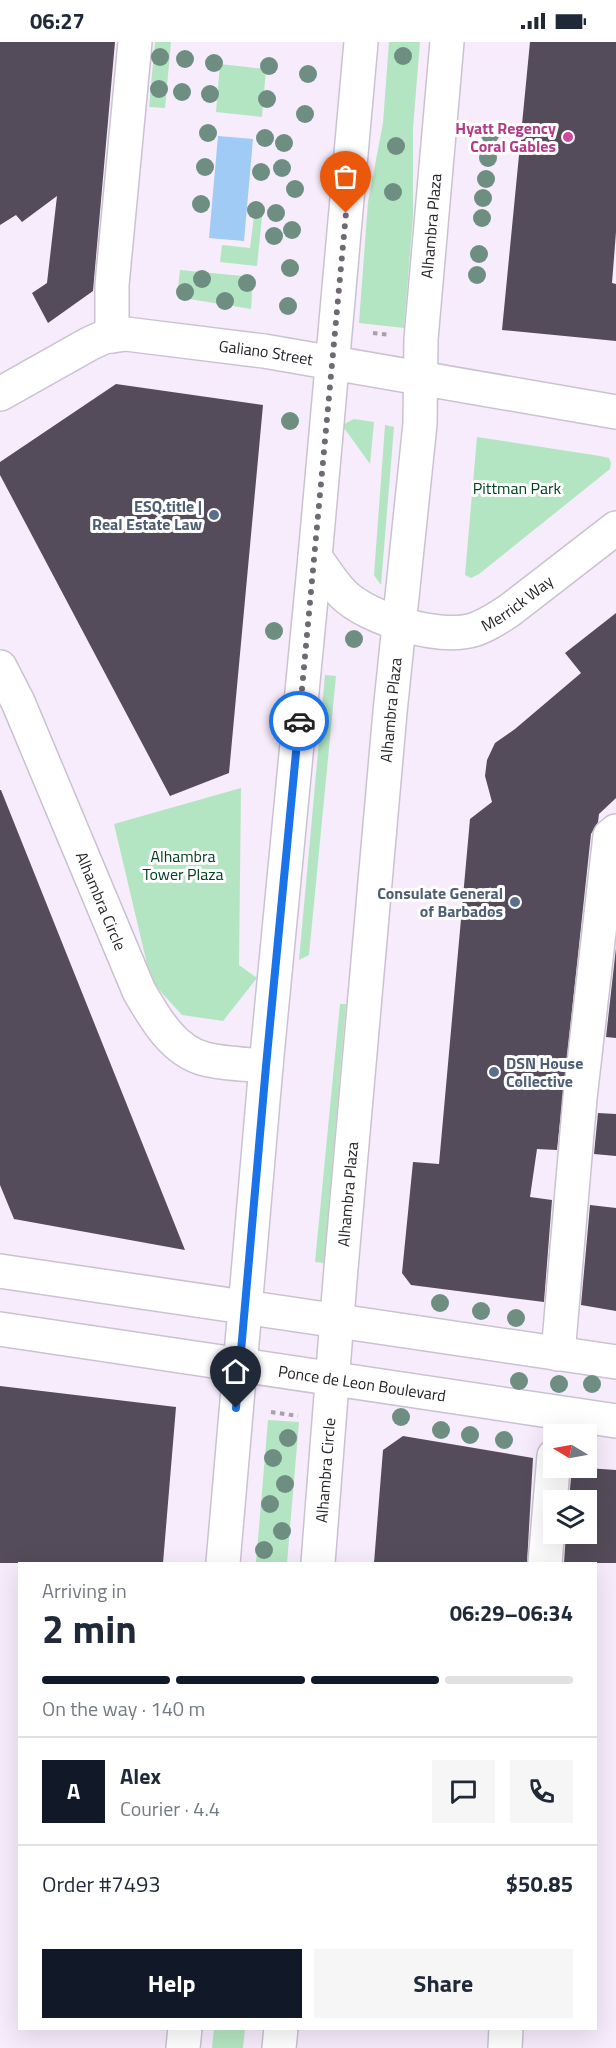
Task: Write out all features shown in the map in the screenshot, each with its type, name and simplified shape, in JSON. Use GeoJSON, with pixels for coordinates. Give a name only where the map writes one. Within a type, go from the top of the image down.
{"type":"FeatureCollection","features":[{"type":"Feature","properties":{"kind":"street"},"geometry":{"type":"LineString","coordinates":[[112,336],[112,285],[135,42]]}},
{"type":"Feature","properties":{"kind":"street"},"geometry":{"type":"LineString","coordinates":[[223,1562],[266,1066],[361,42]]}},
{"type":"Feature","properties":{"kind":"street","name":"Alhambra Plaza"},"geometry":{"type":"LineString","coordinates":[[334,1377],[365,993],[420,424],[421,339],[447,42]]}},
{"type":"Feature","properties":{"kind":"street","name":"Galiano Street"},"geometry":{"type":"LineString","coordinates":[[0,394],[89,344],[104,337],[126,334],[148,335],[332,362],[616,412]]}},
{"type":"Feature","properties":{"kind":"street","name":"Merrick Way"},"geometry":{"type":"LineString","coordinates":[[315,557],[342,594],[371,614],[399,625],[455,633],[473,630],[510,610],[616,528]]}},
{"type":"Feature","properties":{"kind":"street","name":"Alhambra Circle"},"geometry":{"type":"LineString","coordinates":[[0,667],[9,700],[135,980],[154,1017],[175,1041],[189,1052],[204,1059],[266,1066]]}},
{"type":"Feature","properties":{"kind":"street"},"geometry":{"type":"LineString","coordinates":[[558,1354],[580,1098],[610,836],[616,831]]}},
{"type":"Feature","properties":{"kind":"street"},"geometry":{"type":"LineString","coordinates":[[0,1271],[616,1362]]}},
{"type":"Feature","properties":{"kind":"street","name":"Ponce de Leon Boulevard"},"geometry":{"type":"LineString","coordinates":[[0,1329],[334,1377],[556,1423],[616,1421]]}},
{"type":"Feature","properties":{"kind":"street","name":"Alhambra Circle"},"geometry":{"type":"LineString","coordinates":[[318,1562],[334,1377]]}},
{"type":"Feature","properties":{"kind":"street"},"geometry":{"type":"LineString","coordinates":[[545,1562],[552,1478]]}},
{"type":"Feature","properties":{"kind":"street"},"geometry":{"type":"LineString","coordinates":[[183,2048],[185,2030]]}},
{"type":"Feature","properties":{"kind":"street"},"geometry":{"type":"LineString","coordinates":[[279,2048],[281,2030]]}},
{"type":"Feature","properties":{"kind":"street"},"geometry":{"type":"LineString","coordinates":[[505,2048],[506,2030]]}},
{"type":"Feature","properties":{"kind":"path"},"geometry":{"type":"LineString","coordinates":[[370,333],[397,336]]}},
{"type":"Feature","properties":{"kind":"path"},"geometry":{"type":"LineString","coordinates":[[271,1412],[298,1416]]}},
{"type":"Feature","properties":{"kind":"green space"},"geometry":{"type":"Polygon","coordinates":[[[155,42],[171,42],[165,108],[149,107],[155,42]]]}},
{"type":"Feature","properties":{"kind":"green space"},"geometry":{"type":"Polygon","coordinates":[[[389,42],[420,42],[413,128],[413,216],[404,328],[359,323],[368,202],[383,123],[389,42]]]}},
{"type":"Feature","properties":{"kind":"green space"},"geometry":{"type":"Polygon","coordinates":[[[220,64],[266,69],[262,117],[216,112],[220,64]]]}},
{"type":"Feature","properties":{"kind":"green space"},"geometry":{"type":"Polygon","coordinates":[[[254,216],[262,217],[257,266],[220,262],[222,245],[250,248],[254,216]]]}},
{"type":"Feature","properties":{"kind":"green space"},"geometry":{"type":"Polygon","coordinates":[[[180,270],[253,277],[251,309],[177,297],[180,270]]]}},
{"type":"Feature","properties":{"kind":"green space"},"geometry":{"type":"Polygon","coordinates":[[[354,419],[374,422],[370,464],[342,425],[354,419]]]}},
{"type":"Feature","properties":{"kind":"green space"},"geometry":{"type":"Polygon","coordinates":[[[385,425],[394,427],[381,585],[374,575],[385,425]]]}},
{"type":"Feature","properties":{"kind":"green space","name":"Pittman Park"},"geometry":{"type":"Polygon","coordinates":[[[477,437],[600,456],[609,458],[611,463],[610,469],[471,578],[465,575],[477,437]]]}},
{"type":"Feature","properties":{"kind":"green space"},"geometry":{"type":"Polygon","coordinates":[[[325,675],[336,676],[309,955],[299,960],[325,675]]]}},
{"type":"Feature","properties":{"kind":"green space","name":"Alhambra Tower Plaza"},"geometry":{"type":"Polygon","coordinates":[[[241,788],[239,965],[257,978],[223,1021],[182,1015],[151,981],[114,824],[241,788]]]}},
{"type":"Feature","properties":{"kind":"green space"},"geometry":{"type":"Polygon","coordinates":[[[340,1004],[346,1004],[324,1263],[315,1262],[340,1004]]]}},
{"type":"Feature","properties":{"kind":"green space"},"geometry":{"type":"Polygon","coordinates":[[[268,1420],[299,1422],[287,1562],[256,1562],[268,1420]]]}},
{"type":"Feature","properties":{"kind":"green space"},"geometry":{"type":"Polygon","coordinates":[[[214,2030],[245,2030],[243,2048],[212,2048],[214,2030]]]}},
{"type":"Feature","properties":{"kind":"water"},"geometry":{"type":"Polygon","coordinates":[[[218,136],[253,139],[244,241],[209,238],[218,136]]]}},
{"type":"Feature","properties":{"kind":"building"},"geometry":{"type":"Polygon","coordinates":[[[0,42],[115,42],[93,291],[48,323],[32,293],[47,283],[57,196],[22,222],[16,215],[0,225],[0,42]]]}},
{"type":"Feature","properties":{"kind":"building","name":"Hyatt Regency Coral Gables"},"geometry":{"type":"Polygon","coordinates":[[[530,42],[616,42],[616,232],[612,283],[616,284],[616,341],[502,330],[530,42]]]}},
{"type":"Feature","properties":{"kind":"building"},"geometry":{"type":"Polygon","coordinates":[[[116,384],[263,405],[229,773],[170,796],[0,475],[0,462],[116,384]]]}},
{"type":"Feature","properties":{"kind":"building"},"geometry":{"type":"Polygon","coordinates":[[[616,613],[616,798],[599,814],[598,822],[591,834],[557,1150],[537,1149],[530,1197],[552,1200],[544,1302],[411,1285],[402,1273],[413,1162],[439,1164],[470,819],[492,802],[485,776],[487,760],[495,743],[581,673],[565,653],[616,613]]]}},
{"type":"Feature","properties":{"kind":"building"},"geometry":{"type":"Polygon","coordinates":[[[0,790],[185,1250],[14,1219],[0,1185],[0,790]]]}},
{"type":"Feature","properties":{"kind":"building"},"geometry":{"type":"Polygon","coordinates":[[[616,948],[616,1038],[606,1037],[616,948]]]}},
{"type":"Feature","properties":{"kind":"building"},"geometry":{"type":"Polygon","coordinates":[[[598,1113],[616,1114],[616,1156],[594,1154],[598,1113]]]}},
{"type":"Feature","properties":{"kind":"building"},"geometry":{"type":"Polygon","coordinates":[[[590,1205],[616,1208],[616,1311],[581,1305],[590,1205]]]}},
{"type":"Feature","properties":{"kind":"building"},"geometry":{"type":"Polygon","coordinates":[[[0,1386],[176,1407],[163,1562],[0,1563],[0,1386]]]}},
{"type":"Feature","properties":{"kind":"building"},"geometry":{"type":"Polygon","coordinates":[[[403,1436],[533,1458],[527,1562],[374,1562],[383,1450],[403,1436]]]}},
{"type":"Feature","properties":{"kind":"building"},"geometry":{"type":"Polygon","coordinates":[[[597,1469],[616,1470],[616,1563],[564,1562],[565,1544],[597,1544],[597,1490],[570,1490],[571,1478],[597,1478],[597,1469]]]}},
{"type":"Feature","properties":{"kind":"way so far"},"geometry":{"type":"LineString","coordinates":[[299,721],[346,213]]}},
{"type":"Feature","properties":{"kind":"place","name":"Hyatt Regency Coral Gables"},"geometry":{"type":"Point","coordinates":[568,137]}},
{"type":"Feature","properties":{"kind":"place","name":"ESQ.title | Real Estate Law"},"geometry":{"type":"Point","coordinates":[214,515]}},
{"type":"Feature","properties":{"kind":"place","name":"Consulate General of Barbados"},"geometry":{"type":"Point","coordinates":[515,902]}},
{"type":"Feature","properties":{"kind":"place","name":"DSN House Collective"},"geometry":{"type":"Point","coordinates":[494,1072]}},
{"type":"Feature","properties":{"kind":"route"},"geometry":{"type":"LineString","coordinates":[[236,1408],[299,721]]}}]}
